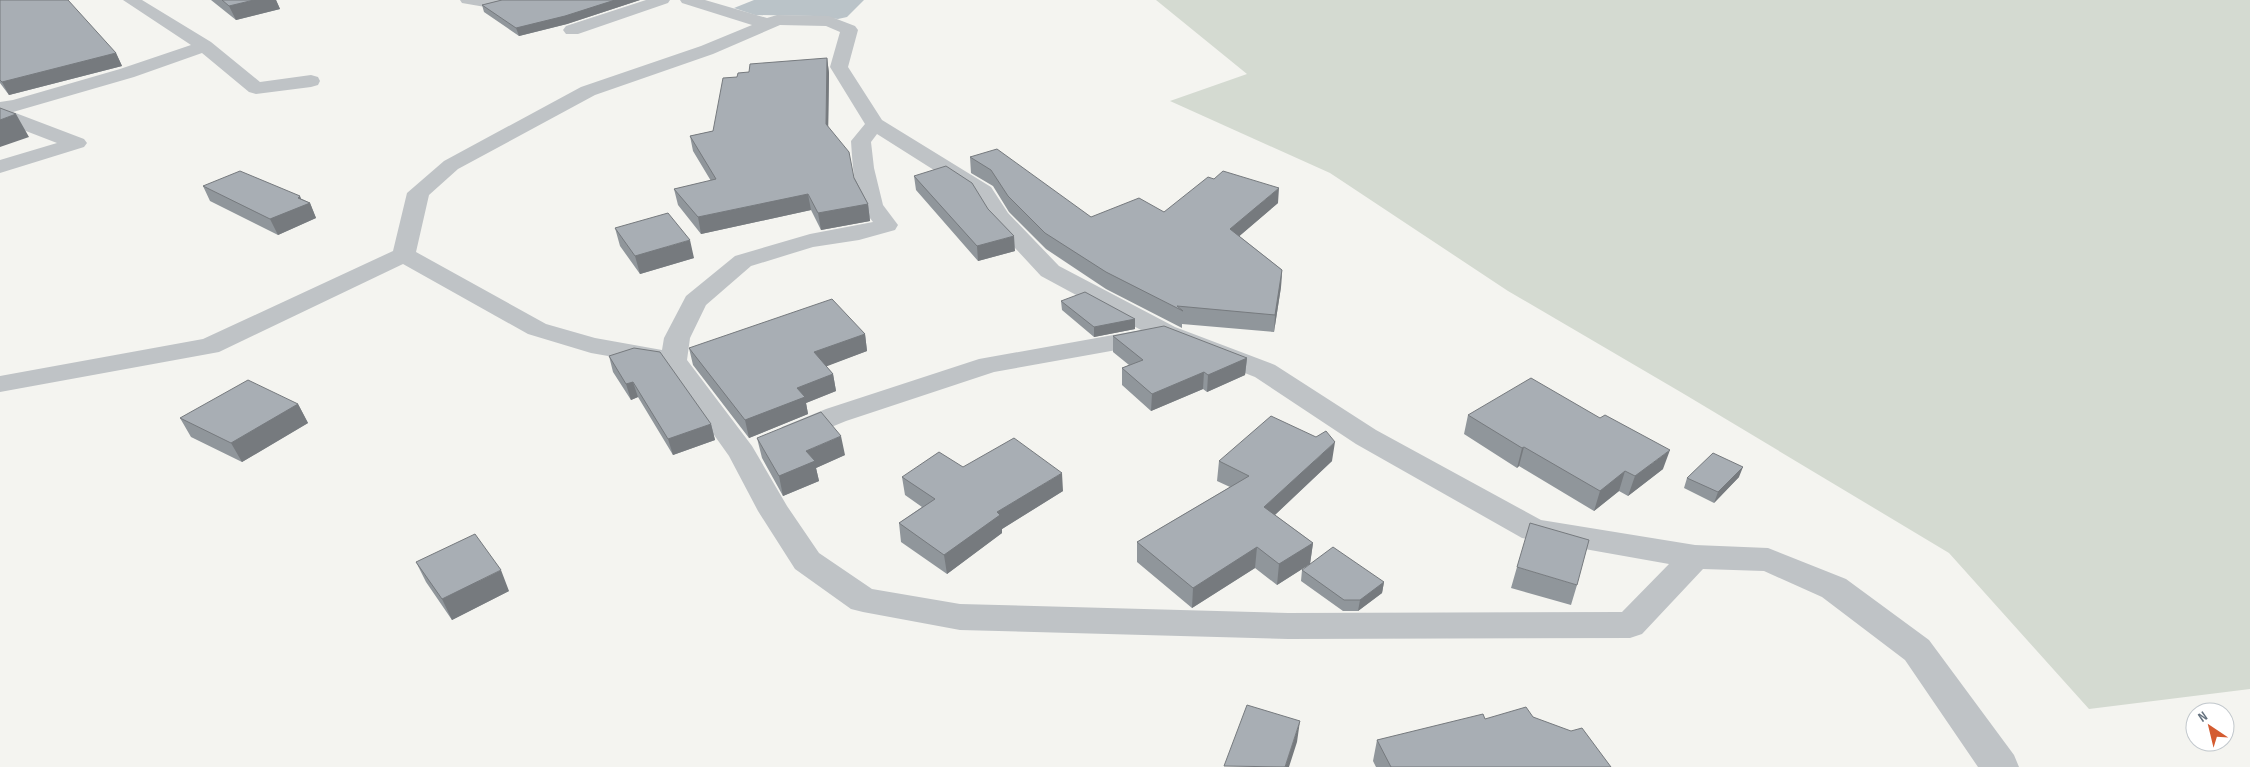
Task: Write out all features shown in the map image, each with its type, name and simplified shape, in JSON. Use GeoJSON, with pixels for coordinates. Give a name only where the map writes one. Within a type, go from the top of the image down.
{"type":"FeatureCollection","features":[{"type":"Feature","properties":{"kind":"street"},"geometry":{"type":"LineString","coordinates":[[131,0],[206,46],[256,88],[311,81]]}},
{"type":"Feature","properties":{"kind":"street"},"geometry":{"type":"LineString","coordinates":[[468,0],[491,3],[510,0]]}},
{"type":"Feature","properties":{"kind":"street"},"geometry":{"type":"LineString","coordinates":[[572,30],[662,0]]}},
{"type":"Feature","properties":{"kind":"street"},"geometry":{"type":"LineString","coordinates":[[688,0],[768,24]]}},
{"type":"Feature","properties":{"kind":"street"},"geometry":{"type":"LineString","coordinates":[[404,255],[418,193],[451,165],[588,91],[707,50],[777,20],[829,21],[849,30],[839,67],[875,124],[983,192],[999,217],[1050,271],[1166,333],[1264,371],[1366,437],[1533,530],[1695,558],[1768,560],[1834,588],[1917,650],[2000,767]]}},
{"type":"Feature","properties":{"kind":"street"},"geometry":{"type":"LineString","coordinates":[[0,108],[15,106],[127,73],[206,46]]}},
{"type":"Feature","properties":{"kind":"street"},"geometry":{"type":"LineString","coordinates":[[0,114],[77,143],[0,166]]}},
{"type":"Feature","properties":{"kind":"street"},"geometry":{"type":"LineString","coordinates":[[674,360],[677,338],[695,301],[743,261],[810,241],[858,233],[886,225],[872,206],[863,168],[861,141],[875,124]]}},
{"type":"Feature","properties":{"kind":"street"},"geometry":{"type":"LineString","coordinates":[[404,255],[537,329],[591,345],[674,360],[742,453],[774,511],[807,561],[863,600],[960,617],[1288,626],[1630,625],[1695,558]]}},
{"type":"Feature","properties":{"kind":"street"},"geometry":{"type":"LineString","coordinates":[[0,384],[210,346],[404,255]]}},
{"type":"Feature","properties":{"kind":"street"},"geometry":{"type":"LineString","coordinates":[[742,453],[836,415],[989,365],[1166,333]]}},
{"type":"Feature","properties":{"kind":"shaded area"},"geometry":{"type":"Polygon","coordinates":[[[754,0],[864,0],[847,17],[838,19],[814,16],[755,15],[734,8],[754,0]]]}},
{"type":"Feature","properties":{"kind":"shaded area"},"geometry":{"type":"Polygon","coordinates":[[[1156,0],[2250,0],[2250,689],[2089,709],[1949,553],[1508,291],[1330,173],[1170,101],[1247,74],[1156,0]]]}},
{"type":"Feature","properties":{"kind":"building"},"geometry":{"type":"Polygon","coordinates":[[[0,0],[68,0],[116,53],[2,82],[0,80],[0,0]]]}},
{"type":"Feature","properties":{"kind":"building"},"geometry":{"type":"Polygon","coordinates":[[[222,0],[254,0],[229,6],[222,0]]]}},
{"type":"Feature","properties":{"kind":"building"},"geometry":{"type":"Polygon","coordinates":[[[502,0],[615,0],[565,16],[516,28],[482,5],[502,0]]]}},
{"type":"Feature","properties":{"kind":"building"},"geometry":{"type":"Polygon","coordinates":[[[827,58],[826,124],[849,152],[854,178],[868,204],[818,213],[808,194],[698,217],[674,189],[716,179],[690,136],[713,131],[723,78],[737,77],[738,73],[749,72],[750,64],[827,58]]]}},
{"type":"Feature","properties":{"kind":"building"},"geometry":{"type":"Polygon","coordinates":[[[0,108],[16,114],[0,120],[0,108]]]}},
{"type":"Feature","properties":{"kind":"building"},"geometry":{"type":"Polygon","coordinates":[[[997,149],[1091,217],[1139,198],[1164,212],[1208,177],[1214,179],[1223,171],[1279,188],[1230,229],[1282,270],[1275,315],[1177,306],[1183,311],[1106,272],[1045,233],[1008,196],[991,170],[970,157],[997,149]]]}},
{"type":"Feature","properties":{"kind":"building"},"geometry":{"type":"Polygon","coordinates":[[[946,166],[972,183],[988,209],[1014,236],[977,246],[914,176],[946,166]]]}},
{"type":"Feature","properties":{"kind":"building"},"geometry":{"type":"Polygon","coordinates":[[[240,171],[300,196],[298,198],[310,203],[270,219],[203,186],[240,171]]]}},
{"type":"Feature","properties":{"kind":"building"},"geometry":{"type":"Polygon","coordinates":[[[668,213],[690,240],[635,256],[615,228],[668,213]]]}},
{"type":"Feature","properties":{"kind":"building"},"geometry":{"type":"Polygon","coordinates":[[[1085,292],[1135,319],[1094,327],[1061,301],[1085,292]]]}},
{"type":"Feature","properties":{"kind":"building"},"geometry":{"type":"Polygon","coordinates":[[[832,299],[865,334],[814,352],[833,374],[797,388],[805,397],[745,420],[689,348],[832,299]]]}},
{"type":"Feature","properties":{"kind":"building"},"geometry":{"type":"Polygon","coordinates":[[[1164,326],[1247,358],[1208,375],[1204,372],[1152,394],[1122,368],[1143,360],[1113,336],[1164,326]]]}},
{"type":"Feature","properties":{"kind":"building"},"geometry":{"type":"Polygon","coordinates":[[[634,348],[660,352],[711,424],[668,439],[633,382],[626,384],[609,356],[634,348]]]}},
{"type":"Feature","properties":{"kind":"building"},"geometry":{"type":"Polygon","coordinates":[[[1531,378],[1600,418],[1605,415],[1670,450],[1635,476],[1625,471],[1600,491],[1524,447],[1522,448],[1468,415],[1531,378]]]}},
{"type":"Feature","properties":{"kind":"building"},"geometry":{"type":"Polygon","coordinates":[[[248,380],[298,404],[231,443],[180,418],[248,380]]]}},
{"type":"Feature","properties":{"kind":"building"},"geometry":{"type":"Polygon","coordinates":[[[821,412],[841,436],[806,451],[815,461],[779,476],[757,438],[821,412]]]}},
{"type":"Feature","properties":{"kind":"building"},"geometry":{"type":"Polygon","coordinates":[[[1271,416],[1316,437],[1326,431],[1335,442],[1264,507],[1313,543],[1279,564],[1257,547],[1193,588],[1137,542],[1249,476],[1219,461],[1271,416]]]}},
{"type":"Feature","properties":{"kind":"building"},"geometry":{"type":"Polygon","coordinates":[[[1014,438],[1062,473],[997,512],[1000,515],[944,555],[899,523],[935,499],[902,477],[939,452],[963,467],[1014,438]]]}},
{"type":"Feature","properties":{"kind":"building"},"geometry":{"type":"Polygon","coordinates":[[[1713,453],[1743,467],[1718,492],[1687,478],[1713,453]]]}},
{"type":"Feature","properties":{"kind":"building"},"geometry":{"type":"Polygon","coordinates":[[[1530,523],[1589,540],[1577,585],[1517,567],[1530,523]]]}},
{"type":"Feature","properties":{"kind":"building"},"geometry":{"type":"Polygon","coordinates":[[[475,534],[501,570],[442,599],[416,562],[475,534]]]}},
{"type":"Feature","properties":{"kind":"building"},"geometry":{"type":"Polygon","coordinates":[[[1333,547],[1384,582],[1360,600],[1344,600],[1302,570],[1333,547]]]}},
{"type":"Feature","properties":{"kind":"building"},"geometry":{"type":"Polygon","coordinates":[[[1247,705],[1300,721],[1285,767],[1224,766],[1247,705]]]}},
{"type":"Feature","properties":{"kind":"building"},"geometry":{"type":"Polygon","coordinates":[[[1526,707],[1533,717],[1571,731],[1582,728],[1611,767],[1391,767],[1377,740],[1483,714],[1485,719],[1526,707]]]}}]}
